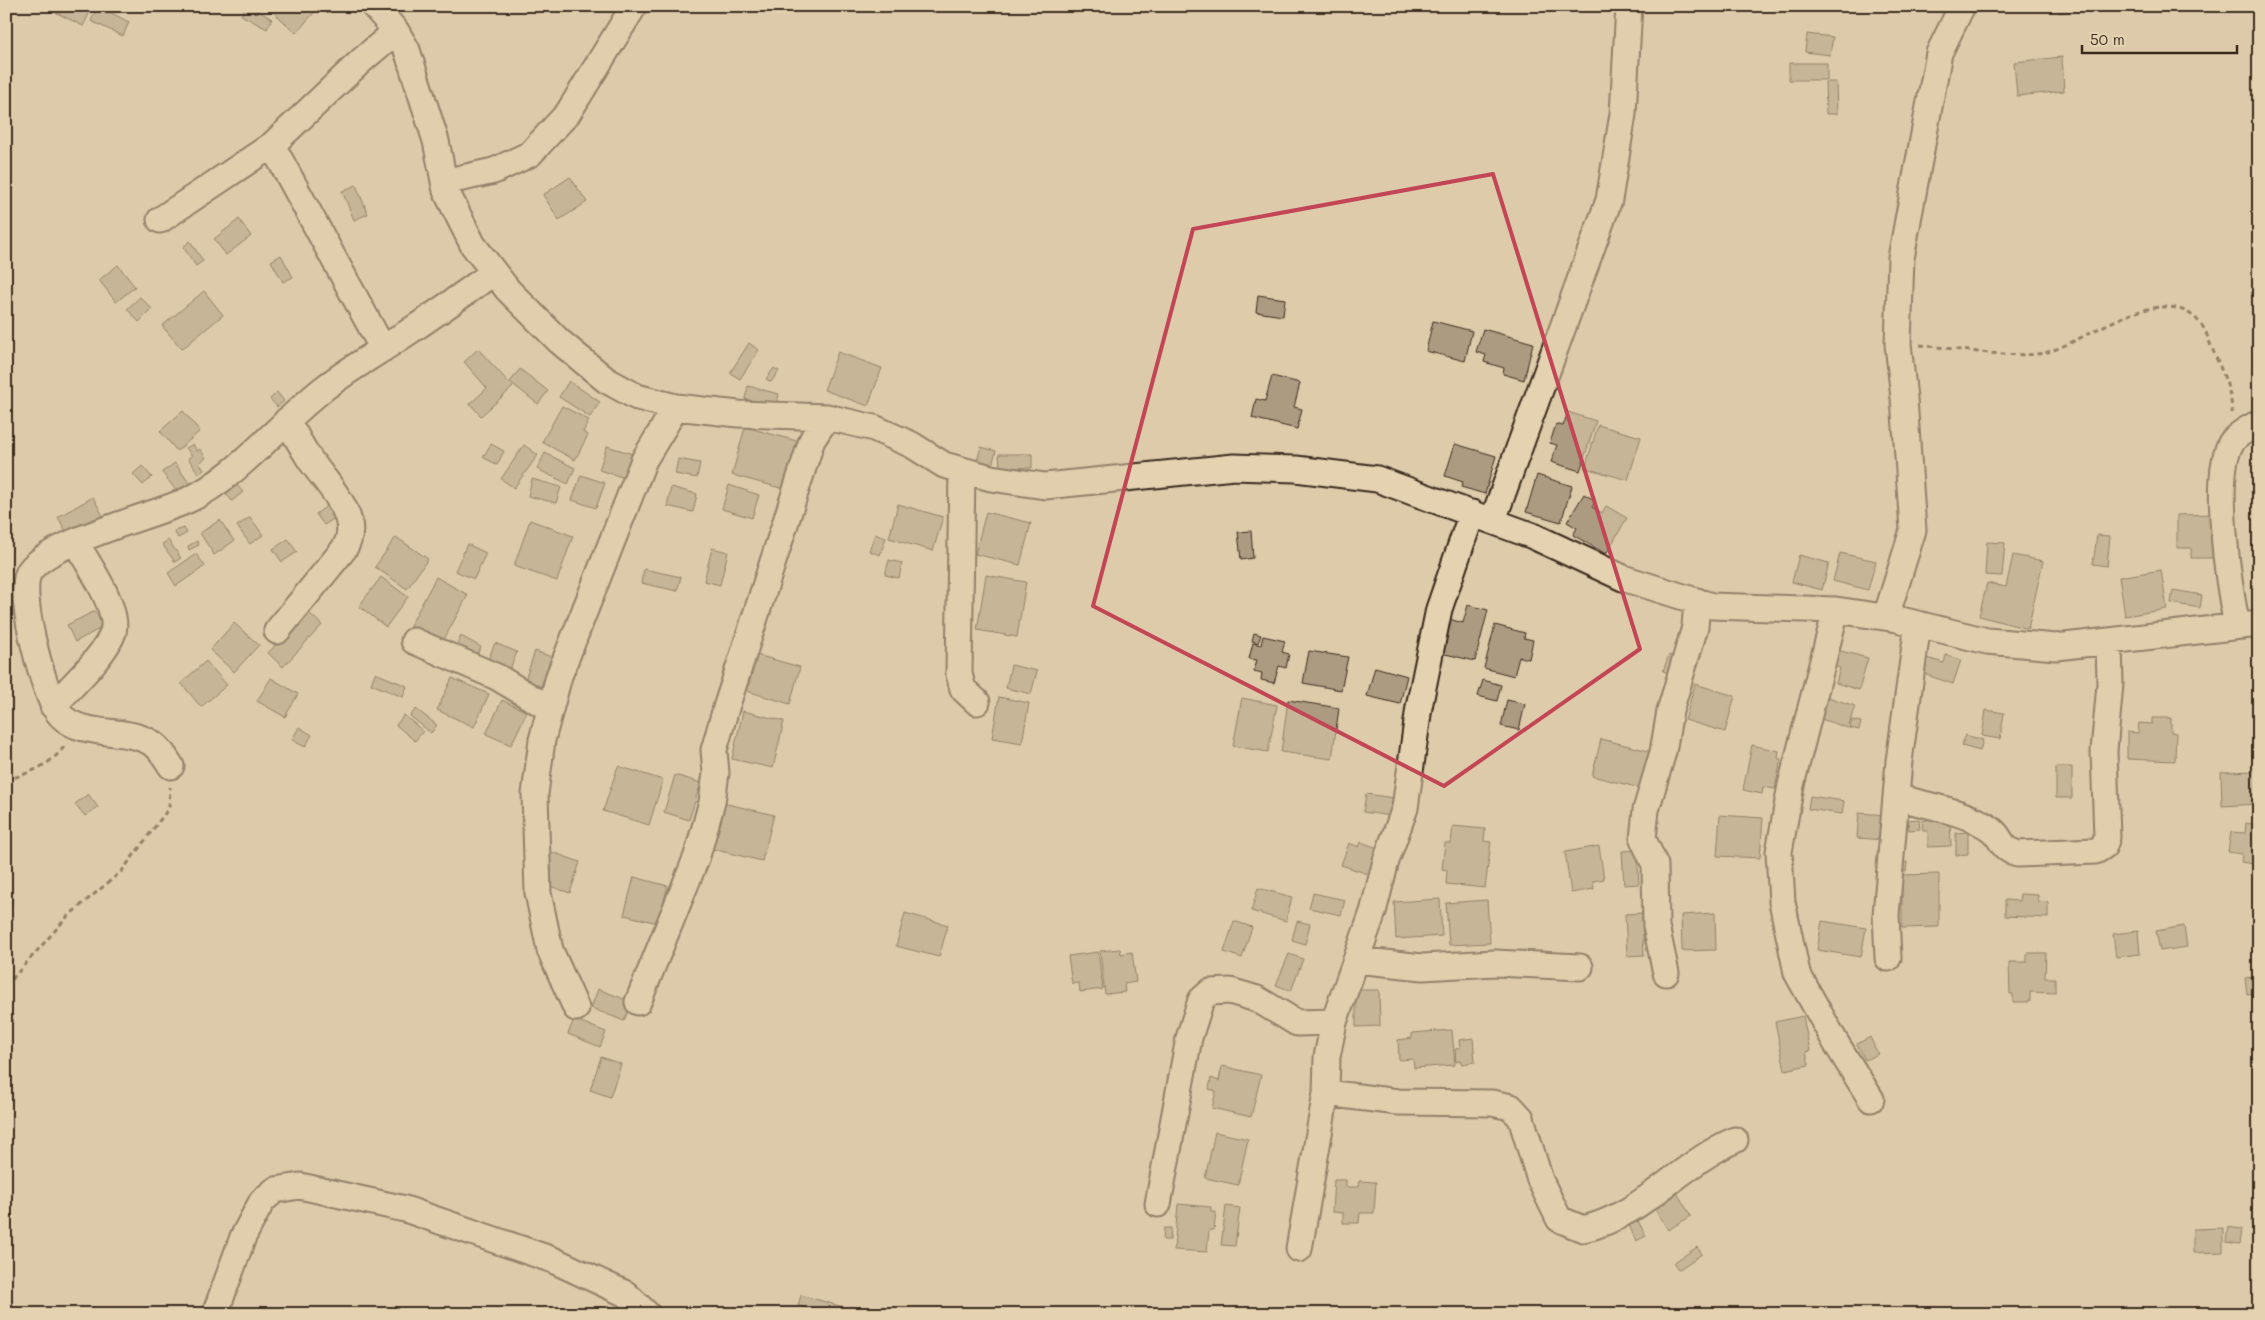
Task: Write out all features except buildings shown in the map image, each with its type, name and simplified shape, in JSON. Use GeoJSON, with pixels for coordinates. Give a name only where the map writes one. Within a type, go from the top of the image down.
{"type":"FeatureCollection","features":[{"type":"Feature","properties":{"kind":"street"},"geometry":{"type":"LineString","coordinates":[[374,6],[396,31],[407,50],[436,141],[446,192],[473,245],[508,290],[559,341],[606,380],[637,397],[676,407],[738,414],[827,417],[874,428],[912,445],[944,465],[991,478],[1046,486],[1234,467],[1296,469],[1377,479],[1533,536],[1622,578],[1712,606],[1836,610],[1886,617],[1987,640],[2056,647],[2248,624],[2229,588],[2224,529],[2224,466],[2227,451],[2232,441],[2259,424]]}},
{"type":"Feature","properties":{"kind":"street"},"geometry":{"type":"LineString","coordinates":[[444,182],[494,171],[530,154],[568,113],[634,6]]}},
{"type":"Feature","properties":{"kind":"street"},"geometry":{"type":"LineString","coordinates":[[1299,1249],[1326,1093],[1327,1057],[1334,1022],[1356,960],[1404,808],[1420,707],[1439,609],[1483,517],[1609,200],[1622,114],[1629,6]]}},
{"type":"Feature","properties":{"kind":"street"},"geometry":{"type":"LineString","coordinates":[[1886,617],[1913,530],[1904,398],[1898,344],[1901,258],[1939,53],[1962,6]]}},
{"type":"Feature","properties":{"kind":"street"},"geometry":{"type":"LineString","coordinates":[[160,220],[272,145],[361,61],[396,31]]}},
{"type":"Feature","properties":{"kind":"street"},"geometry":{"type":"LineString","coordinates":[[272,145],[383,349]]}},
{"type":"Feature","properties":{"kind":"street"},"geometry":{"type":"LineString","coordinates":[[171,766],[156,746],[140,738],[78,727],[61,718],[53,706],[30,631],[25,586],[28,573],[38,560],[75,542],[127,521],[189,500],[228,474],[328,385],[494,272]]}},
{"type":"Feature","properties":{"kind":"street"},"geometry":{"type":"LineString","coordinates":[[576,1008],[550,950],[538,894],[535,794],[542,740],[559,676],[644,460],[676,407]]}},
{"type":"Feature","properties":{"kind":"street"},"geometry":{"type":"LineString","coordinates":[[638,1002],[697,856],[712,802],[716,774],[714,750],[812,440],[827,417]]}},
{"type":"Feature","properties":{"kind":"street"},"geometry":{"type":"LineString","coordinates":[[277,631],[348,543],[350,526],[342,504],[309,459],[287,420]]}},
{"type":"Feature","properties":{"kind":"street"},"geometry":{"type":"LineString","coordinates":[[962,470],[959,674],[963,689],[977,702]]}},
{"type":"Feature","properties":{"kind":"street"},"geometry":{"type":"LineString","coordinates":[[53,706],[87,669],[114,632],[115,619],[98,578],[75,542]]}},
{"type":"Feature","properties":{"kind":"street"},"geometry":{"type":"LineString","coordinates":[[1666,974],[1656,926],[1655,865],[1643,839],[1646,810],[1663,752],[1670,711],[1695,627],[1697,601]]}},
{"type":"Feature","properties":{"kind":"street"},"geometry":{"type":"LineString","coordinates":[[1836,610],[1791,785],[1779,852],[1782,902],[1797,973],[1836,1043],[1871,1099]]}},
{"type":"Feature","properties":{"kind":"street"},"geometry":{"type":"LineString","coordinates":[[1888,958],[1886,915],[1896,797],[1918,624]]}},
{"type":"Feature","properties":{"kind":"street"},"geometry":{"type":"LineString","coordinates":[[414,641],[497,677],[550,709]]}},
{"type":"Feature","properties":{"kind":"street"},"geometry":{"type":"LineString","coordinates":[[1896,797],[1971,818],[1993,831],[2006,850],[2017,854],[2096,851],[2104,846],[2107,837],[2104,750],[2110,684],[2109,641]]}},
{"type":"Feature","properties":{"kind":"street"},"geometry":{"type":"LineString","coordinates":[[1356,960],[1423,967],[1495,963],[1580,967]]}},
{"type":"Feature","properties":{"kind":"street"},"geometry":{"type":"LineString","coordinates":[[1158,1204],[1189,1038],[1201,1000],[1210,992],[1230,991],[1256,999],[1297,1023],[1334,1022]]}},
{"type":"Feature","properties":{"kind":"street"},"geometry":{"type":"LineString","coordinates":[[1326,1093],[1398,1102],[1492,1103],[1511,1107],[1521,1118],[1540,1180],[1559,1219],[1583,1229],[1617,1218],[1716,1148],[1735,1140]]}},
{"type":"Feature","properties":{"kind":"street"},"geometry":{"type":"LineString","coordinates":[[216,1314],[243,1238],[262,1201],[275,1190],[300,1186],[405,1209],[553,1260],[626,1294],[646,1314]]}},
{"type":"Feature","properties":{"kind":"path"},"geometry":{"type":"LineString","coordinates":[[1898,344],[2024,354],[2047,352],[2117,320],[2145,310],[2162,307],[2179,308],[2193,317],[2204,328],[2232,397],[2232,441]]}},
{"type":"Feature","properties":{"kind":"path"},"geometry":{"type":"LineString","coordinates":[[6,780],[28,774],[47,764],[61,752],[78,727]]}},
{"type":"Feature","properties":{"kind":"path"},"geometry":{"type":"LineString","coordinates":[[6,986],[68,916],[93,897],[127,865],[169,808],[171,766]]}},
{"type":"Feature","properties":{"kind":"path"},"geometry":{"type":"LineString","coordinates":[[2258,1270],[2259,1300]]}},
{"type":"Feature","properties":{"kind":"highlighted area"},"geometry":{"type":"Polygon","coordinates":[[[1493,174],[1640,649],[1444,786],[1093,606],[1193,229],[1493,174]]]}}]}
